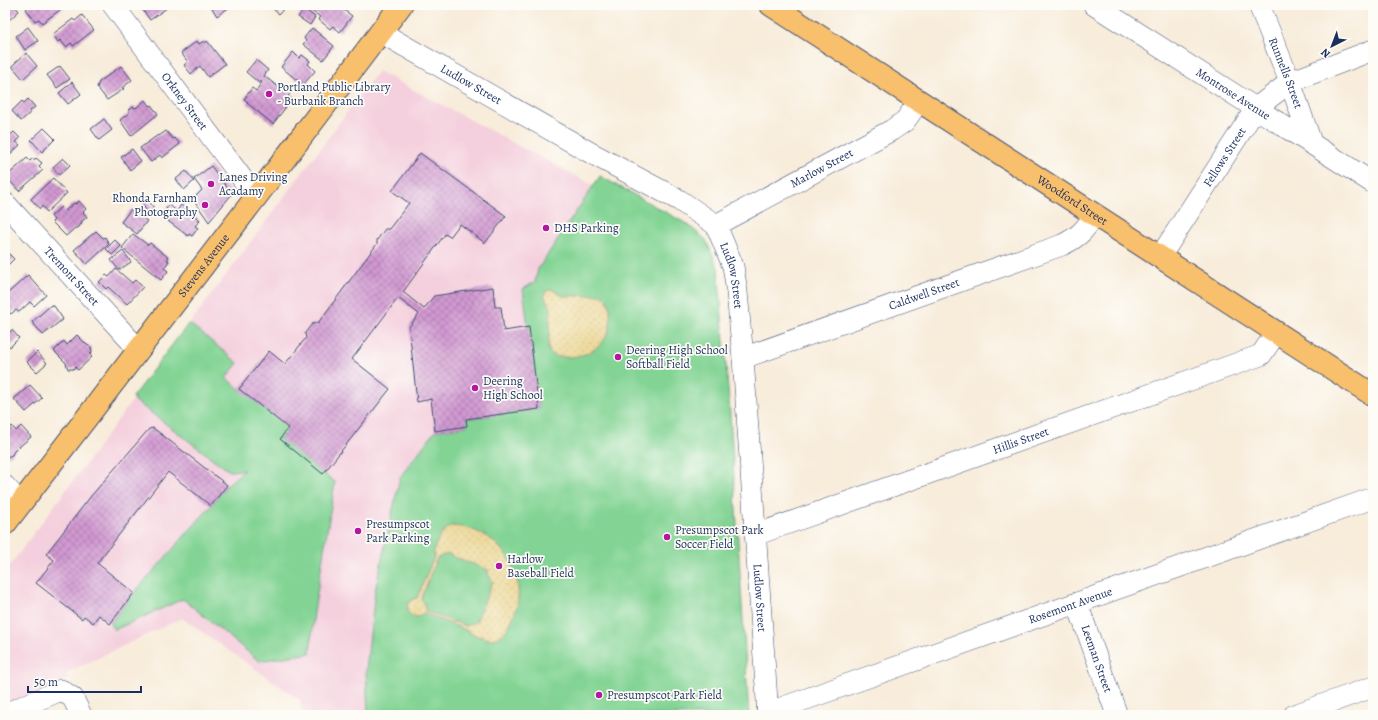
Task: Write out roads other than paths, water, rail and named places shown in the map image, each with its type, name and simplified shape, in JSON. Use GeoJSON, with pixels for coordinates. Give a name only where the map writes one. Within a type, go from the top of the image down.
{"type":"FeatureCollection","features":[{"type":"Feature","properties":{"kind":"main road","name":"Woodford Street"},"geometry":{"type":"LineString","coordinates":[[771,5],[1373,395]]}},
{"type":"Feature","properties":{"kind":"main road","name":"Stevens Avenue"},"geometry":{"type":"LineString","coordinates":[[5,524],[256,197],[380,32],[393,8]]}},
{"type":"Feature","properties":{"kind":"street","name":"Orkney Street"},"geometry":{"type":"LineString","coordinates":[[113,5],[256,197]]}},
{"type":"Feature","properties":{"kind":"street","name":"Montrose Avenue"},"geometry":{"type":"LineString","coordinates":[[1094,5],[1311,142],[1373,183]]}},
{"type":"Feature","properties":{"kind":"street","name":"Runnells Street"},"geometry":{"type":"LineString","coordinates":[[1259,5],[1290,82],[1311,142]]}},
{"type":"Feature","properties":{"kind":"street","name":"Ludlow Street"},"geometry":{"type":"LineString","coordinates":[[380,32],[591,152],[679,200],[716,225],[733,266],[737,292],[743,358],[767,714]]}},
{"type":"Feature","properties":{"kind":"street","name":"Fellows Street"},"geometry":{"type":"LineString","coordinates":[[1160,257],[1256,108],[1290,82],[1373,50]]}},
{"type":"Feature","properties":{"kind":"street","name":"Marlow Street"},"geometry":{"type":"LineString","coordinates":[[716,225],[892,130],[905,121],[920,101]]}},
{"type":"Feature","properties":{"kind":"street","name":"Tremont Street"},"geometry":{"type":"LineString","coordinates":[[5,203],[139,350]]}},
{"type":"Feature","properties":{"kind":"street","name":"Caldwell Street"},"geometry":{"type":"LineString","coordinates":[[743,358],[1062,245],[1076,239],[1086,228],[1095,214]]}},
{"type":"Feature","properties":{"kind":"street","name":"Hillis Street"},"geometry":{"type":"LineString","coordinates":[[755,535],[1261,355],[1276,333]]}},
{"type":"Feature","properties":{"kind":"street"},"geometry":{"type":"LineString","coordinates":[[5,486],[21,504]]}},
{"type":"Feature","properties":{"kind":"street","name":"Rosemont Avenue"},"geometry":{"type":"LineString","coordinates":[[767,714],[1373,498]]}},
{"type":"Feature","properties":{"kind":"street","name":"Leeman Street"},"geometry":{"type":"LineString","coordinates":[[1077,603],[1117,715]]}},
{"type":"Feature","properties":{"kind":"street"},"geometry":{"type":"LineString","coordinates":[[1308,713],[1373,687]]}},
{"type":"Feature","properties":{"kind":"street"},"geometry":{"type":"LineString","coordinates":[[5,714],[61,690],[73,698],[81,715]]}},
{"type":"Feature","properties":{"kind":"place","name":"Portland Public Library - Burbank Branch"},"geometry":{"type":"Point","coordinates":[269,94]}},
{"type":"Feature","properties":{"kind":"place","name":"Lanes Driving Acadamy"},"geometry":{"type":"Point","coordinates":[211,184]}},
{"type":"Feature","properties":{"kind":"place","name":"Rhonda Farnham Photography"},"geometry":{"type":"Point","coordinates":[205,205]}},
{"type":"Feature","properties":{"kind":"place","name":"DHS Parking"},"geometry":{"type":"Point","coordinates":[546,228]}},
{"type":"Feature","properties":{"kind":"place","name":"Deering High School Softball Field"},"geometry":{"type":"Point","coordinates":[618,357]}},
{"type":"Feature","properties":{"kind":"place","name":"Deering High School"},"geometry":{"type":"Point","coordinates":[475,388]}},
{"type":"Feature","properties":{"kind":"place","name":"Presumpscot Park Parking"},"geometry":{"type":"Point","coordinates":[358,531]}},
{"type":"Feature","properties":{"kind":"place","name":"Presumpscot Park Soccer Field"},"geometry":{"type":"Point","coordinates":[667,537]}},
{"type":"Feature","properties":{"kind":"place","name":"Harlow Baseball Field"},"geometry":{"type":"Point","coordinates":[499,566]}},
{"type":"Feature","properties":{"kind":"place","name":"Presumpscot Park Field"},"geometry":{"type":"Point","coordinates":[599,695]}}]}
